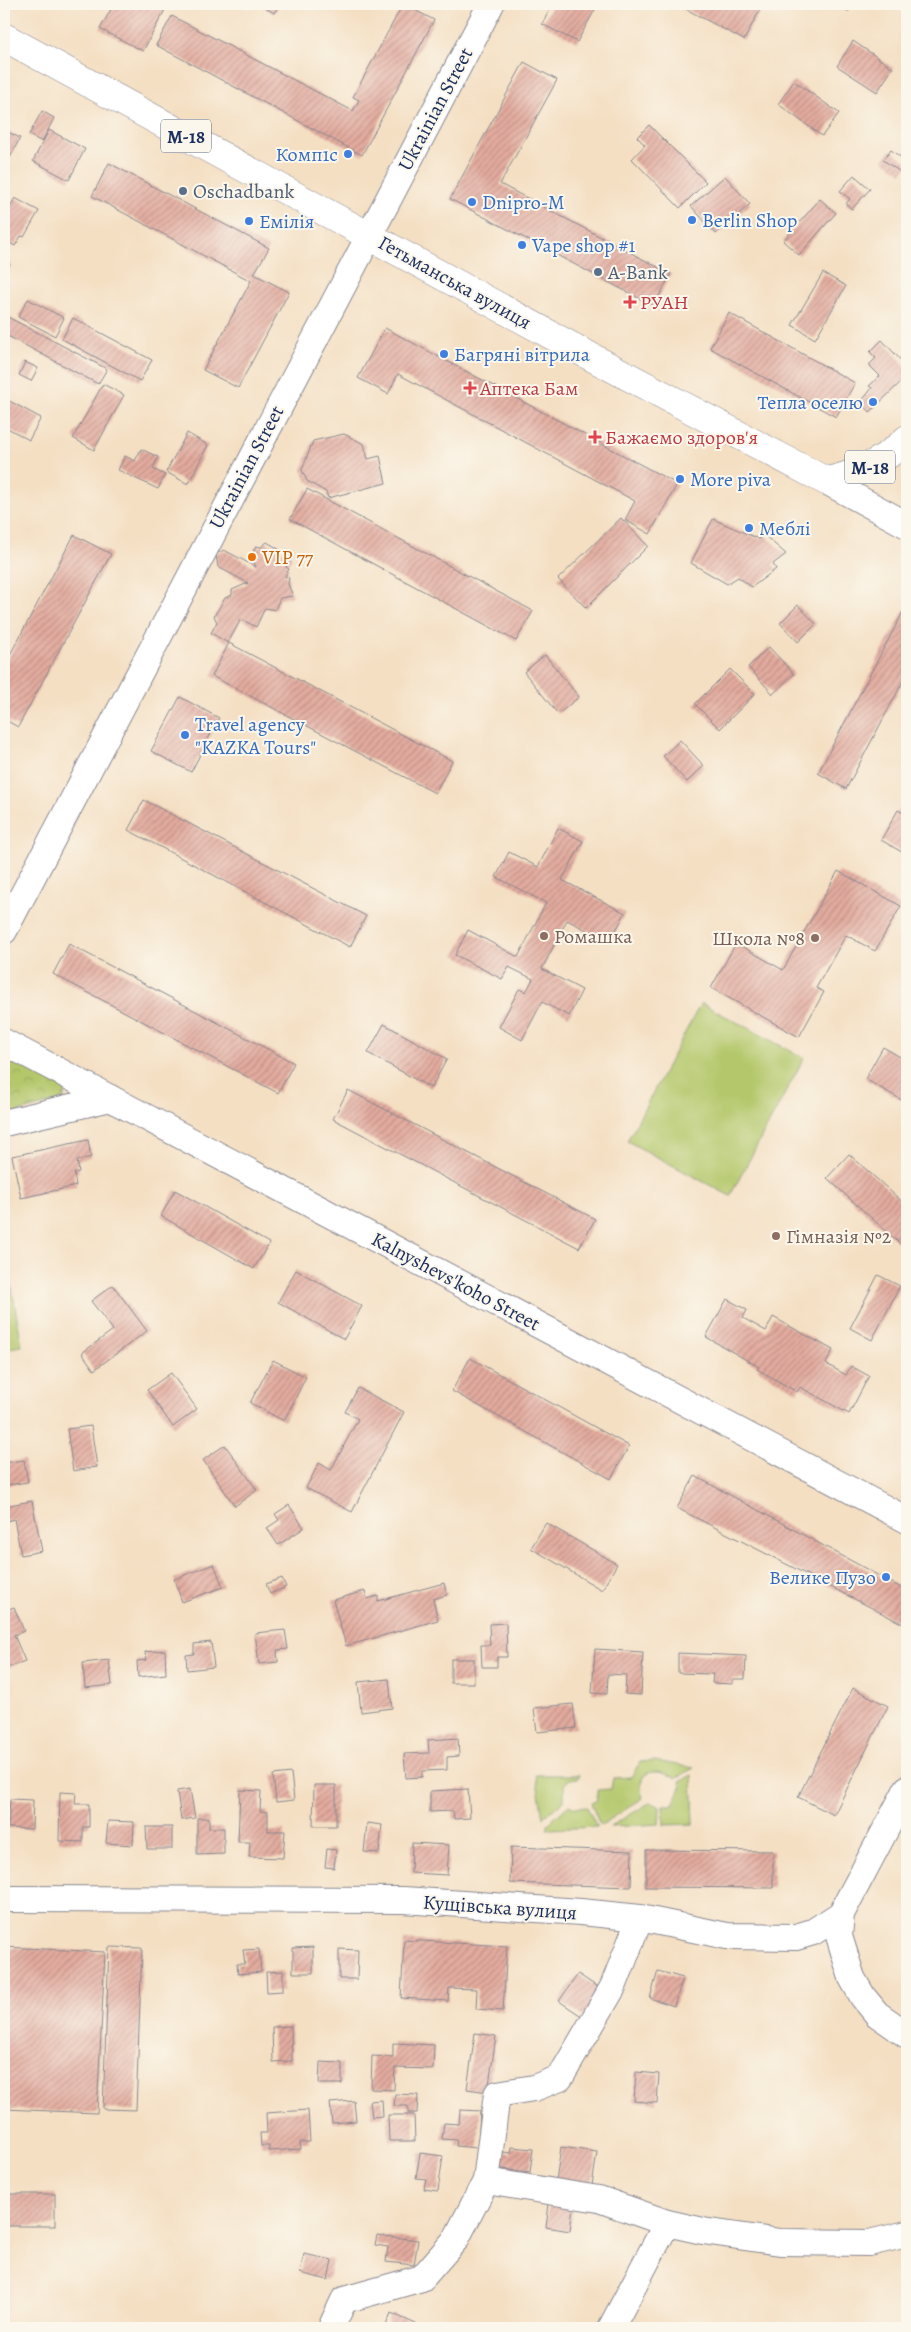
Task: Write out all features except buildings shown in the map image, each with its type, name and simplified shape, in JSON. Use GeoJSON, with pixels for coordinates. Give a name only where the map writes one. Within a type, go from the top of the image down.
{"type":"FeatureCollection","features":[{"type":"Feature","properties":{"kind":"highway","name":"Гетьманська вулиця"},"geometry":{"type":"LineString","coordinates":[[4,38],[595,359],[826,481]]}},
{"type":"Feature","properties":{"kind":"highway","name":"М-18"},"geometry":{"type":"LineString","coordinates":[[826,481],[848,477],[870,467],[897,449],[907,439]]}},
{"type":"Feature","properties":{"kind":"street","name":"Ukrainian Street"},"geometry":{"type":"LineString","coordinates":[[4,931],[491,4]]}},
{"type":"Feature","properties":{"kind":"street","name":"Гетьманська вулиця"},"geometry":{"type":"LineString","coordinates":[[826,481],[907,525]]}},
{"type":"Feature","properties":{"kind":"street","name":"Kalnyshevsʹkoho Street"},"geometry":{"type":"LineString","coordinates":[[4,1042],[907,1520]]}},
{"type":"Feature","properties":{"kind":"street"},"geometry":{"type":"LineString","coordinates":[[4,1123],[110,1098]]}},
{"type":"Feature","properties":{"kind":"street"},"geometry":{"type":"LineString","coordinates":[[907,1789],[841,1914],[839,1936],[852,1978],[863,1997],[877,2014],[907,2035]]}},
{"type":"Feature","properties":{"kind":"street","name":"Кущівська вулиця"},"geometry":{"type":"LineString","coordinates":[[4,1900],[403,1900],[581,1912],[640,1918],[727,1936],[796,1937],[813,1932],[841,1914]]}},
{"type":"Feature","properties":{"kind":"street"},"geometry":{"type":"LineString","coordinates":[[331,2328],[344,2300],[422,2278],[456,2239],[486,2181],[497,2094],[534,2088],[560,2078],[613,1987],[640,1918]]}},
{"type":"Feature","properties":{"kind":"street"},"geometry":{"type":"LineString","coordinates":[[486,2181],[599,2200],[667,2224],[780,2242],[869,2243],[907,2234]]}},
{"type":"Feature","properties":{"kind":"street"},"geometry":{"type":"LineString","coordinates":[[611,2328],[667,2224]]}},
{"type":"Feature","properties":{"kind":"green space"},"geometry":{"type":"Polygon","coordinates":[[[701,1003],[804,1058],[730,1196],[627,1141],[701,1003]]]}},
{"type":"Feature","properties":{"kind":"green space"},"geometry":{"type":"Polygon","coordinates":[[[4,1052],[65,1087],[65,1094],[62,1100],[4,1116],[4,1052]]]}},
{"type":"Feature","properties":{"kind":"green space"},"geometry":{"type":"Polygon","coordinates":[[[4,1244],[22,1346],[4,1349],[4,1244]]]}},
{"type":"Feature","properties":{"kind":"green space"},"geometry":{"type":"Polygon","coordinates":[[[655,1761],[694,1768],[676,1778],[654,1772],[644,1776],[641,1788],[643,1798],[600,1826],[591,1803],[596,1801],[597,1790],[611,1789],[613,1778],[631,1777],[640,1762],[655,1761]]]}},
{"type":"Feature","properties":{"kind":"green space"},"geometry":{"type":"Polygon","coordinates":[[[536,1775],[580,1775],[578,1778],[570,1779],[564,1785],[564,1801],[543,1817],[536,1775]]]}},
{"type":"Feature","properties":{"kind":"green space"},"geometry":{"type":"Polygon","coordinates":[[[692,1775],[694,1824],[664,1825],[663,1806],[672,1806],[682,1786],[680,1781],[692,1775]]]}},
{"type":"Feature","properties":{"kind":"green space"},"geometry":{"type":"Polygon","coordinates":[[[651,1802],[660,1807],[659,1824],[610,1827],[651,1802]]]}},
{"type":"Feature","properties":{"kind":"green space"},"geometry":{"type":"Polygon","coordinates":[[[569,1805],[575,1808],[587,1807],[597,1827],[548,1829],[548,1824],[569,1805]]]}},
{"type":"Feature","properties":{"kind":"place","name":"Комп1с"},"geometry":{"type":"Point","coordinates":[348,154]}},
{"type":"Feature","properties":{"kind":"place","name":"Oschadbank"},"geometry":{"type":"Point","coordinates":[183,191]}},
{"type":"Feature","properties":{"kind":"place","name":"Dnipro-M"},"geometry":{"type":"Point","coordinates":[472,202]}},
{"type":"Feature","properties":{"kind":"place","name":"Berlin Shop"},"geometry":{"type":"Point","coordinates":[692,220]}},
{"type":"Feature","properties":{"kind":"place","name":"Емілія"},"geometry":{"type":"Point","coordinates":[249,221]}},
{"type":"Feature","properties":{"kind":"place","name":"Vape shop #1"},"geometry":{"type":"Point","coordinates":[522,245]}},
{"type":"Feature","properties":{"kind":"place","name":"A-Bank"},"geometry":{"type":"Point","coordinates":[598,272]}},
{"type":"Feature","properties":{"kind":"place","name":"РУАН"},"geometry":{"type":"Point","coordinates":[630,302]}},
{"type":"Feature","properties":{"kind":"place","name":"Багряні вітрила"},"geometry":{"type":"Point","coordinates":[444,354]}},
{"type":"Feature","properties":{"kind":"place","name":"Аптека Бам"},"geometry":{"type":"Point","coordinates":[470,388]}},
{"type":"Feature","properties":{"kind":"place","name":"Тепла оселю"},"geometry":{"type":"Point","coordinates":[873,402]}},
{"type":"Feature","properties":{"kind":"place","name":"Бажаємо здоров'я"},"geometry":{"type":"Point","coordinates":[595,437]}},
{"type":"Feature","properties":{"kind":"place","name":"More piva"},"geometry":{"type":"Point","coordinates":[680,479]}},
{"type":"Feature","properties":{"kind":"place","name":"Меблі"},"geometry":{"type":"Point","coordinates":[749,528]}},
{"type":"Feature","properties":{"kind":"place","name":"VIP 77"},"geometry":{"type":"Point","coordinates":[252,557]}},
{"type":"Feature","properties":{"kind":"place","name":"Travel agency \"KAZKA Tours\""},"geometry":{"type":"Point","coordinates":[185,735]}},
{"type":"Feature","properties":{"kind":"place","name":"Ромашка"},"geometry":{"type":"Point","coordinates":[544,936]}},
{"type":"Feature","properties":{"kind":"place","name":"Школа №8"},"geometry":{"type":"Point","coordinates":[815,938]}},
{"type":"Feature","properties":{"kind":"place","name":"Гімназія №2"},"geometry":{"type":"Point","coordinates":[776,1236]}},
{"type":"Feature","properties":{"kind":"place","name":"Велике Пузо"},"geometry":{"type":"Point","coordinates":[886,1577]}}]}
